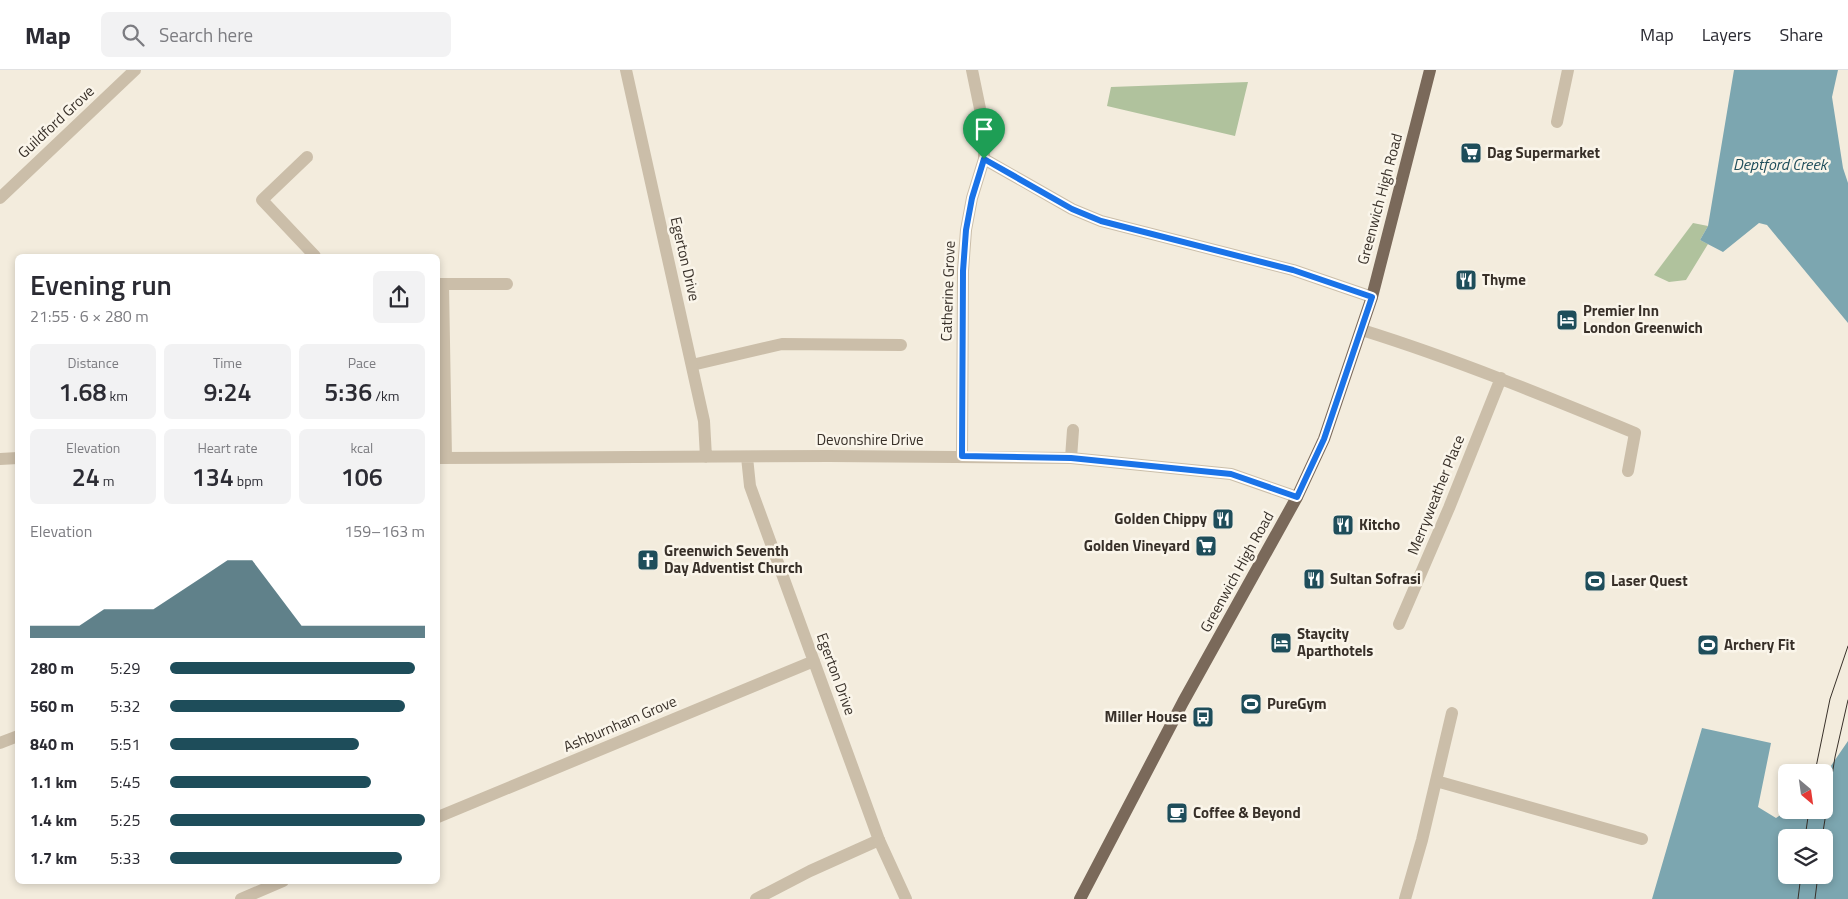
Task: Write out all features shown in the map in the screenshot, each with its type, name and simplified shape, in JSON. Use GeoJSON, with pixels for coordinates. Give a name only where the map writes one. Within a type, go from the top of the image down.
{"type":"FeatureCollection","features":[{"type":"Feature","properties":{"kind":"main road","name":"Greenwich High Road"},"geometry":{"type":"LineString","coordinates":[[1080,899],[1183,702],[1297,497],[1324,439],[1372,297],[1430,70]]}},
{"type":"Feature","properties":{"kind":"street","name":"Guildford Grove"},"geometry":{"type":"LineString","coordinates":[[0,198],[135,70]]}},
{"type":"Feature","properties":{"kind":"street","name":"Egerton Drive"},"geometry":{"type":"LineString","coordinates":[[626,70],[704,421],[706,457]]}},
{"type":"Feature","properties":{"kind":"street","name":"Catherine Grove"},"geometry":{"type":"LineString","coordinates":[[962,456],[963,271],[967,222],[984,159],[984,128],[972,70]]}},
{"type":"Feature","properties":{"kind":"street"},"geometry":{"type":"LineString","coordinates":[[1557,122],[1568,70]]}},
{"type":"Feature","properties":{"kind":"street"},"geometry":{"type":"LineString","coordinates":[[307,157],[262,200],[313,254]]}},
{"type":"Feature","properties":{"kind":"street"},"geometry":{"type":"LineString","coordinates":[[984,159],[1072,209],[1101,221],[1293,270],[1372,297]]}},
{"type":"Feature","properties":{"kind":"street"},"geometry":{"type":"LineString","coordinates":[[442,458],[440,284],[507,284]]}},
{"type":"Feature","properties":{"kind":"street"},"geometry":{"type":"LineString","coordinates":[[1362,330],[1431,352],[1501,378],[1635,433],[1628,471]]}},
{"type":"Feature","properties":{"kind":"street"},"geometry":{"type":"LineString","coordinates":[[692,365],[782,344],[901,345]]}},
{"type":"Feature","properties":{"kind":"street","name":"Merryweather Place"},"geometry":{"type":"LineString","coordinates":[[1399,624],[1450,508],[1501,378]]}},
{"type":"Feature","properties":{"kind":"street"},"geometry":{"type":"LineString","coordinates":[[1071,458],[1073,430]]}},
{"type":"Feature","properties":{"kind":"street","name":"Devonshire Drive"},"geometry":{"type":"LineString","coordinates":[[442,458],[962,456],[1071,458],[1231,474],[1297,497]]}},
{"type":"Feature","properties":{"kind":"street","name":"Egerton Drive"},"geometry":{"type":"LineString","coordinates":[[747,457],[750,486],[879,840],[906,899]]}},
{"type":"Feature","properties":{"kind":"street"},"geometry":{"type":"LineString","coordinates":[[0,459],[15,458]]}},
{"type":"Feature","properties":{"kind":"street","name":"Ashburnham Grove"},"geometry":{"type":"LineString","coordinates":[[440,816],[814,661]]}},
{"type":"Feature","properties":{"kind":"street"},"geometry":{"type":"LineString","coordinates":[[1405,899],[1422,840],[1452,713]]}},
{"type":"Feature","properties":{"kind":"street"},"geometry":{"type":"LineString","coordinates":[[0,743],[15,737]]}},
{"type":"Feature","properties":{"kind":"street"},"geometry":{"type":"LineString","coordinates":[[1436,781],[1642,839]]}},
{"type":"Feature","properties":{"kind":"street"},"geometry":{"type":"LineString","coordinates":[[756,899],[810,871],[879,840]]}},
{"type":"Feature","properties":{"kind":"street"},"geometry":{"type":"LineString","coordinates":[[241,899],[277,884]]}},
{"type":"Feature","properties":{"kind":"green space"},"geometry":{"type":"Polygon","coordinates":[[[1248,82],[1235,136],[1107,106],[1111,87],[1248,82]]]}},
{"type":"Feature","properties":{"kind":"green space"},"geometry":{"type":"Polygon","coordinates":[[[1693,223],[1708,226],[1700,240],[1708,244],[1686,280],[1669,282],[1654,275],[1693,223]]]}},
{"type":"Feature","properties":{"kind":"water","name":"Deptford Creek"},"geometry":{"type":"Polygon","coordinates":[[[1734,70],[1838,70],[1832,97],[1843,168],[1848,183],[1848,323],[1767,225],[1759,223],[1723,252],[1700,240],[1708,226],[1734,70]]]}},
{"type":"Feature","properties":{"kind":"water"},"geometry":{"type":"Polygon","coordinates":[[[1702,728],[1771,743],[1758,807],[1776,818],[1778,817],[1778,819],[1833,819],[1832,764],[1848,741],[1848,899],[1652,899],[1702,728]]]}},
{"type":"Feature","properties":{"kind":"tram line"},"geometry":{"type":"LineString","coordinates":[[1817,764],[1830,699],[1848,646]]}},
{"type":"Feature","properties":{"kind":"tram line"},"geometry":{"type":"LineString","coordinates":[[1823,829],[1835,757],[1848,700]]}},
{"type":"Feature","properties":{"kind":"tram line"},"geometry":{"type":"LineString","coordinates":[[1806,829],[1808,819]]}},
{"type":"Feature","properties":{"kind":"tram line"},"geometry":{"type":"LineString","coordinates":[[1798,899],[1800,884]]}},
{"type":"Feature","properties":{"kind":"tram line"},"geometry":{"type":"LineString","coordinates":[[1815,899],[1817,884]]}},
{"type":"Feature","properties":{"kind":"place","name":"Dag Supermarket"},"geometry":{"type":"Point","coordinates":[1471,153]}},
{"type":"Feature","properties":{"kind":"place","name":"Thyme"},"geometry":{"type":"Point","coordinates":[1466,280]}},
{"type":"Feature","properties":{"kind":"place","name":"Premier Inn London Greenwich"},"geometry":{"type":"Point","coordinates":[1567,320]}},
{"type":"Feature","properties":{"kind":"place","name":"Golden Chippy"},"geometry":{"type":"Point","coordinates":[1223,519]}},
{"type":"Feature","properties":{"kind":"place","name":"Kitcho"},"geometry":{"type":"Point","coordinates":[1343,525]}},
{"type":"Feature","properties":{"kind":"place","name":"Golden Vineyard"},"geometry":{"type":"Point","coordinates":[1206,546]}},
{"type":"Feature","properties":{"kind":"place","name":"Greenwich Seventh Day Adventist Church"},"geometry":{"type":"Point","coordinates":[648,560]}},
{"type":"Feature","properties":{"kind":"place","name":"Sultan Sofrasi"},"geometry":{"type":"Point","coordinates":[1314,579]}},
{"type":"Feature","properties":{"kind":"place","name":"Laser Quest"},"geometry":{"type":"Point","coordinates":[1595,581]}},
{"type":"Feature","properties":{"kind":"place","name":"Staycity Aparthotels"},"geometry":{"type":"Point","coordinates":[1281,643]}},
{"type":"Feature","properties":{"kind":"place","name":"Archery Fit"},"geometry":{"type":"Point","coordinates":[1708,645]}},
{"type":"Feature","properties":{"kind":"place","name":"PureGym"},"geometry":{"type":"Point","coordinates":[1251,704]}},
{"type":"Feature","properties":{"kind":"place","name":"Miller House"},"geometry":{"type":"Point","coordinates":[1203,717]}},
{"type":"Feature","properties":{"kind":"place","name":"Coffee & Beyond"},"geometry":{"type":"Point","coordinates":[1177,813]}},
{"type":"Feature","properties":{"kind":"route"},"geometry":{"type":"LineString","coordinates":[[984,159],[1072,209],[1101,221],[1293,270],[1372,297],[1324,439],[1297,497],[1231,474],[1071,458],[962,456],[963,271],[966,230],[972,198],[984,159]]}}]}
